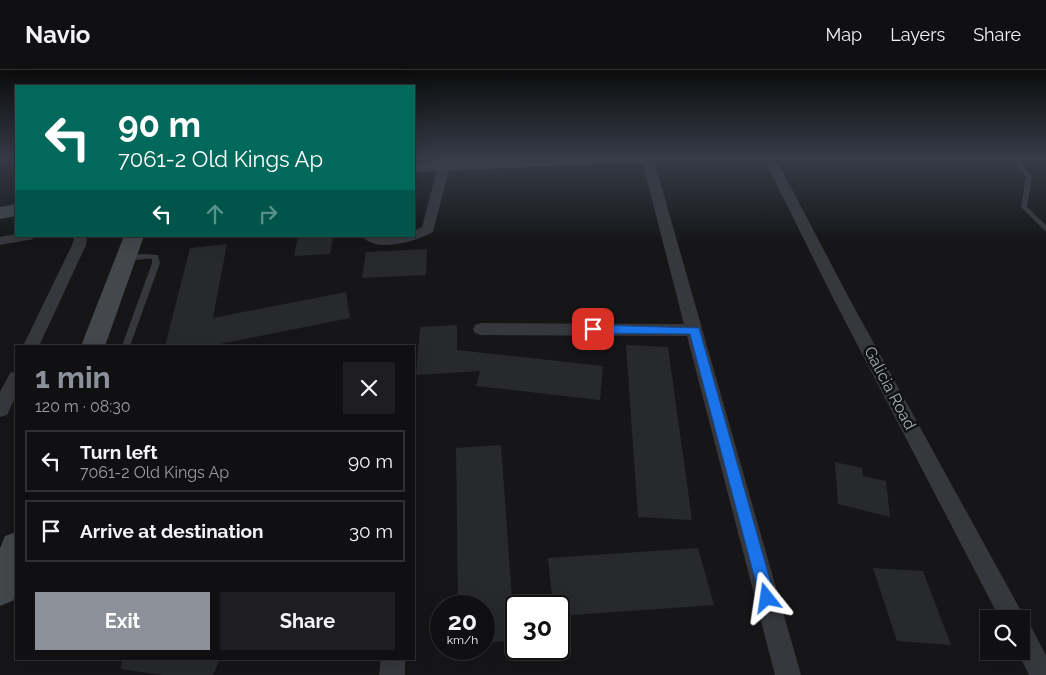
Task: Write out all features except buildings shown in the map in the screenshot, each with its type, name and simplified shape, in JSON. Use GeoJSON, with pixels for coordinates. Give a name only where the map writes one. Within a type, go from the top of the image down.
{"type":"FeatureCollection","features":[{"type":"Feature","properties":{"kind":"street"},"geometry":{"type":"LineString","coordinates":[[370,237],[375,240],[387,241],[415,237],[428,229],[439,185]]}},
{"type":"Feature","properties":{"kind":"street"},"geometry":{"type":"LineString","coordinates":[[657,185],[788,675]]}},
{"type":"Feature","properties":{"kind":"street","name":"Galicia Road"},"geometry":{"type":"LineString","coordinates":[[783,185],[841,298],[1008,610]]}},
{"type":"Feature","properties":{"kind":"street"},"geometry":{"type":"LineString","coordinates":[[0,213],[15,210]]}},
{"type":"Feature","properties":{"kind":"street"},"geometry":{"type":"LineString","coordinates":[[0,241],[22,237]]}},
{"type":"Feature","properties":{"kind":"street"},"geometry":{"type":"LineString","coordinates":[[31,345],[79,245],[80,237]]}},
{"type":"Feature","properties":{"kind":"street"},"geometry":{"type":"LineString","coordinates":[[93,345],[134,237]]}},
{"type":"Feature","properties":{"kind":"street"},"geometry":{"type":"LineString","coordinates":[[481,329],[695,330]]}},
{"type":"Feature","properties":{"kind":"street"},"geometry":{"type":"LineString","coordinates":[[0,410],[15,380]]}},
{"type":"Feature","properties":{"kind":"street"},"geometry":{"type":"LineString","coordinates":[[4,587],[15,550]]}},
{"type":"Feature","properties":{"kind":"street"},"geometry":{"type":"LineString","coordinates":[[1030,651],[1043,675]]}},
{"type":"Feature","properties":{"kind":"street"},"geometry":{"type":"LineString","coordinates":[[392,675],[394,660]]}},
{"type":"Feature","properties":{"kind":"lane"},"geometry":{"type":"LineString","coordinates":[[1029,185],[1024,196],[1024,207],[1046,229]]}},
{"type":"Feature","properties":{"kind":"lane"},"geometry":{"type":"LineString","coordinates":[[126,258],[154,257],[156,263],[126,345]]}},
{"type":"Feature","properties":{"kind":"route"},"geometry":{"type":"LineString","coordinates":[[593,329],[695,330],[767,598]]}}]}
